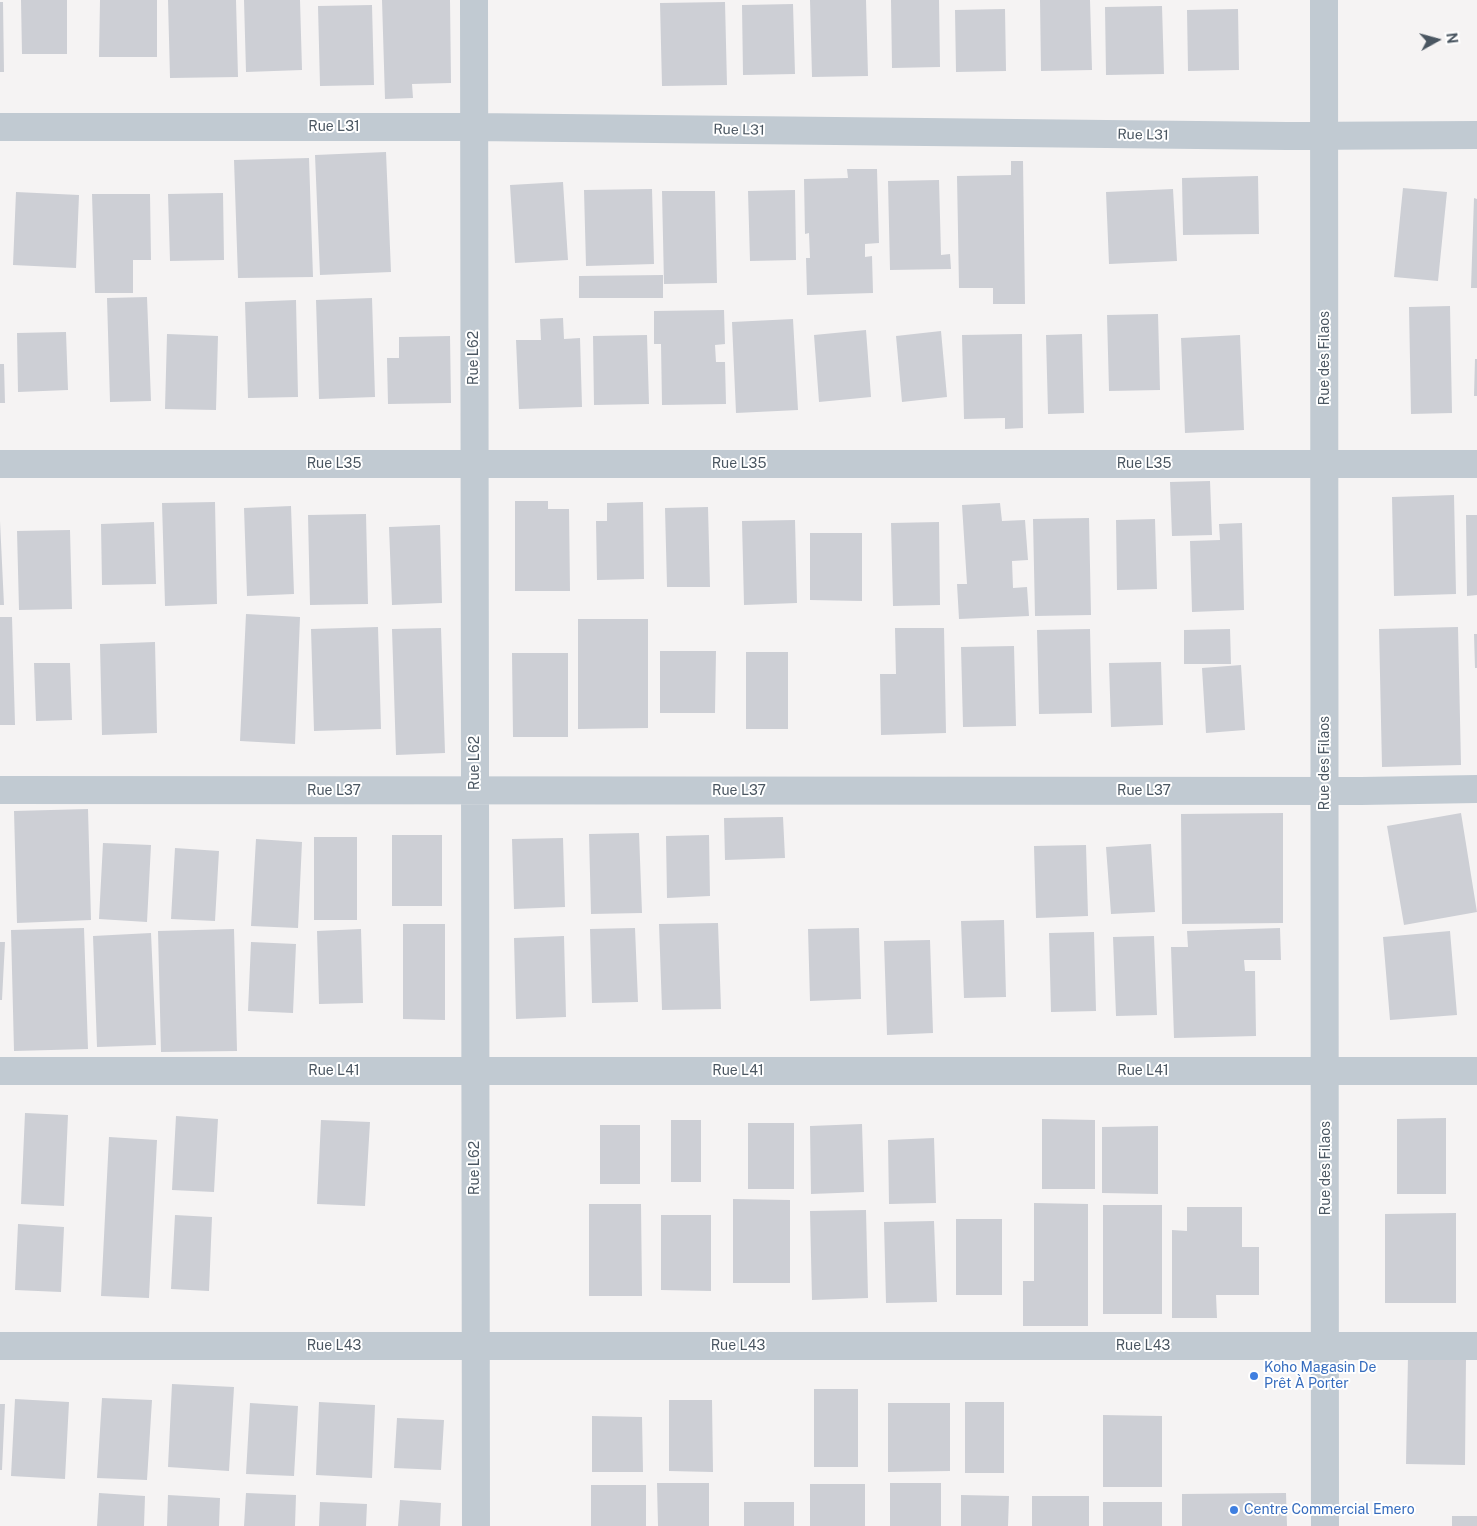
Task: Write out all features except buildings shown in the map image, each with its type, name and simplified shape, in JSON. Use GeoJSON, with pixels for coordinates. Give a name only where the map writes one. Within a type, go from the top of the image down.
{"type":"FeatureCollection","features":[{"type":"Feature","properties":{"kind":"street","name":"Rue L62"},"geometry":{"type":"LineString","coordinates":[[474,0],[476,1526]]}},
{"type":"Feature","properties":{"kind":"street","name":"Rue des Filaos"},"geometry":{"type":"LineString","coordinates":[[1324,0],[1325,1526]]}},
{"type":"Feature","properties":{"kind":"street","name":"Rue L31"},"geometry":{"type":"LineString","coordinates":[[0,127],[474,127],[1325,136],[1477,135]]}},
{"type":"Feature","properties":{"kind":"street","name":"Rue L35"},"geometry":{"type":"LineString","coordinates":[[0,464],[1477,464]]}},
{"type":"Feature","properties":{"kind":"street","name":"Rue L37"},"geometry":{"type":"LineString","coordinates":[[0,790],[1325,791],[1477,789]]}},
{"type":"Feature","properties":{"kind":"street","name":"Rue L41"},"geometry":{"type":"LineString","coordinates":[[0,1071],[1477,1071]]}},
{"type":"Feature","properties":{"kind":"street","name":"Rue L43"},"geometry":{"type":"LineString","coordinates":[[0,1346],[1477,1346]]}},
{"type":"Feature","properties":{"kind":"place","name":"Koho Magasin De Prêt À Porter"},"geometry":{"type":"Point","coordinates":[1254,1376]}},
{"type":"Feature","properties":{"kind":"place","name":"Centre Commercial Emero"},"geometry":{"type":"Point","coordinates":[1234,1510]}}]}
